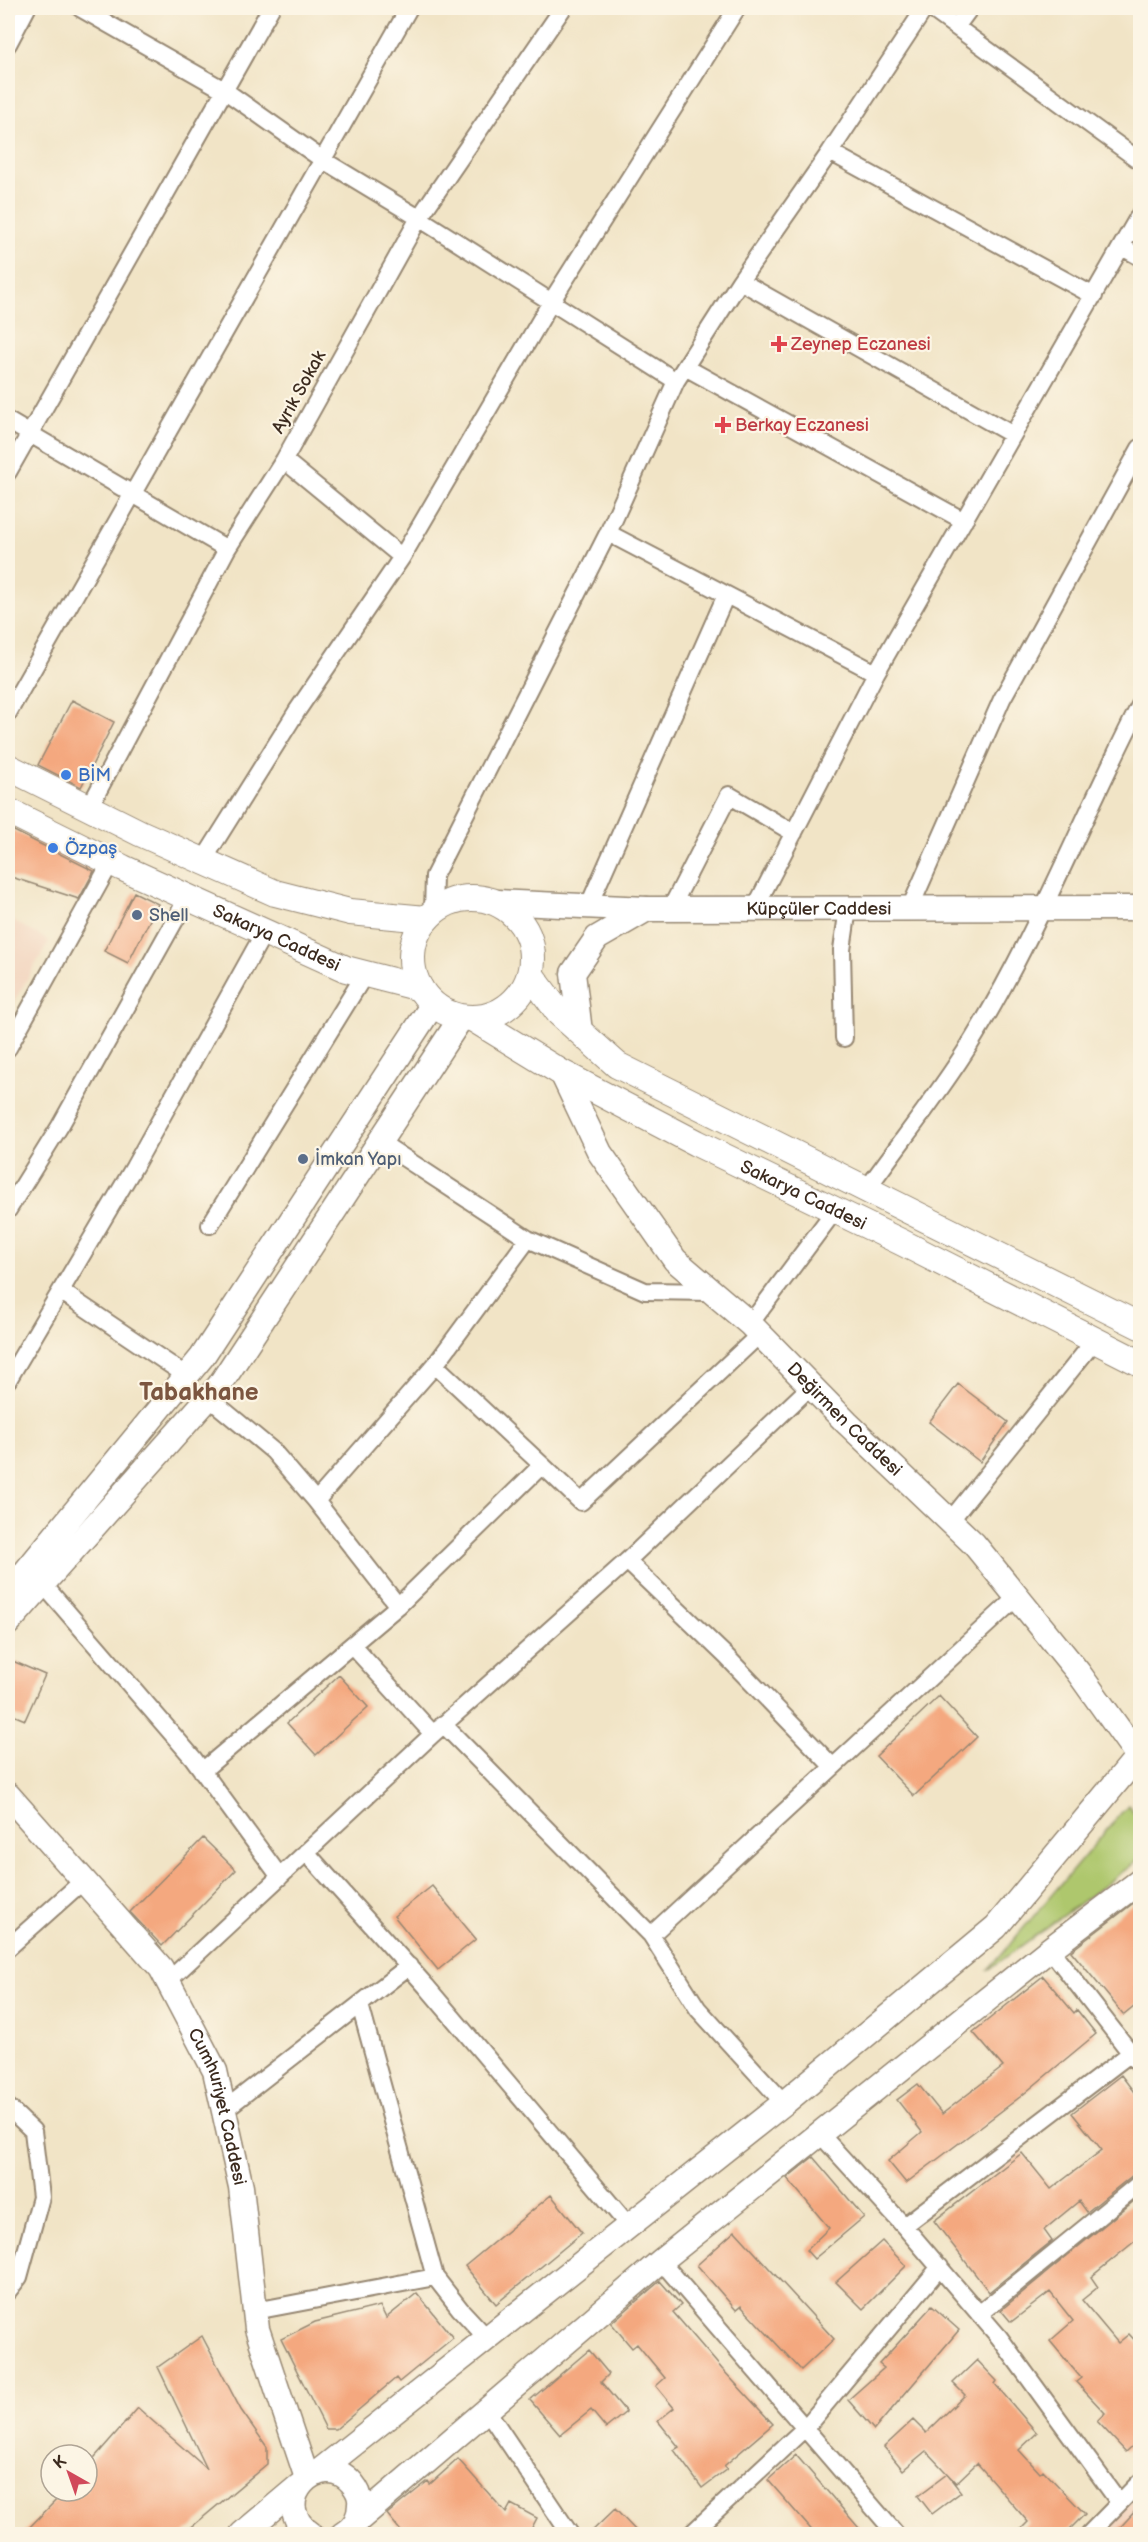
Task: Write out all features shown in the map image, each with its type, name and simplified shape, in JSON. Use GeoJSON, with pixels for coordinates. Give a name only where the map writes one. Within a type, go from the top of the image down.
{"type":"FeatureCollection","features":[{"type":"Feature","properties":{"kind":"main road"},"geometry":{"type":"LineString","coordinates":[[8,767],[89,808],[275,893],[350,912],[429,915]]}},
{"type":"Feature","properties":{"kind":"main road","name":"Sakarya Caddesi"},"geometry":{"type":"LineString","coordinates":[[8,811],[111,862],[346,969],[426,996]]}},
{"type":"Feature","properties":{"kind":"main road"},"geometry":{"type":"LineString","coordinates":[[481,897],[497,902],[512,911],[527,932],[533,957],[531,975],[522,992],[509,1006],[491,1015],[467,1018],[446,1013],[426,996],[413,971],[412,952],[416,935],[429,915],[448,902],[481,897]]}},
{"type":"Feature","properties":{"kind":"main road","name":"Sakarya Caddesi"},"geometry":{"type":"LineString","coordinates":[[531,975],[559,1014],[617,1065],[1140,1326]]}},
{"type":"Feature","properties":{"kind":"main road","name":"Sakarya Caddesi"},"geometry":{"type":"LineString","coordinates":[[467,1018],[562,1073],[696,1143],[1140,1363]]}},
{"type":"Feature","properties":{"kind":"street"},"geometry":{"type":"LineString","coordinates":[[8,44],[27,8]]}},
{"type":"Feature","properties":{"kind":"street"},"geometry":{"type":"LineString","coordinates":[[80,8],[224,90],[323,160],[551,302],[681,374],[964,521]]}},
{"type":"Feature","properties":{"kind":"street"},"geometry":{"type":"LineString","coordinates":[[8,472],[271,8]]}},
{"type":"Feature","properties":{"kind":"street"},"geometry":{"type":"LineString","coordinates":[[8,713],[409,8]]}},
{"type":"Feature","properties":{"kind":"street","name":"Ayrık Sokak"},"geometry":{"type":"LineString","coordinates":[[89,808],[227,549],[284,460],[419,218],[563,8]]}},
{"type":"Feature","properties":{"kind":"street"},"geometry":{"type":"LineString","coordinates":[[203,861],[297,711],[402,557],[551,302],[737,8]]}},
{"type":"Feature","properties":{"kind":"street"},"geometry":{"type":"LineString","coordinates":[[429,915],[434,876],[608,533],[681,374],[740,281],[928,8],[1140,161]]}},
{"type":"Feature","properties":{"kind":"street"},"geometry":{"type":"LineString","coordinates":[[956,27],[970,8]]}},
{"type":"Feature","properties":{"kind":"street"},"geometry":{"type":"LineString","coordinates":[[830,152],[1094,296]]}},
{"type":"Feature","properties":{"kind":"street"},"geometry":{"type":"LineString","coordinates":[[755,908],[876,673],[1140,214]]}},
{"type":"Feature","properties":{"kind":"street"},"geometry":{"type":"LineString","coordinates":[[1122,247],[1140,257]]}},
{"type":"Feature","properties":{"kind":"street"},"geometry":{"type":"LineString","coordinates":[[740,281],[1013,435]]}},
{"type":"Feature","properties":{"kind":"street"},"geometry":{"type":"LineString","coordinates":[[8,421],[227,549]]}},
{"type":"Feature","properties":{"kind":"street"},"geometry":{"type":"LineString","coordinates":[[910,908],[1002,699],[1140,448]]}},
{"type":"Feature","properties":{"kind":"street"},"geometry":{"type":"LineString","coordinates":[[284,460],[402,557]]}},
{"type":"Feature","properties":{"kind":"street"},"geometry":{"type":"LineString","coordinates":[[608,533],[876,673]]}},
{"type":"Feature","properties":{"kind":"street"},"geometry":{"type":"LineString","coordinates":[[588,907],[726,595]]}},
{"type":"Feature","properties":{"kind":"street"},"geometry":{"type":"LineString","coordinates":[[867,1189],[970,1044],[1045,908],[1140,705]]}},
{"type":"Feature","properties":{"kind":"street"},"geometry":{"type":"LineString","coordinates":[[671,908],[729,795],[794,833]]}},
{"type":"Feature","properties":{"kind":"street"},"geometry":{"type":"LineString","coordinates":[[8,1048],[111,862]]}},
{"type":"Feature","properties":{"kind":"street"},"geometry":{"type":"LineString","coordinates":[[8,1210],[60,1126],[188,897]]}},
{"type":"Feature","properties":{"kind":"street","name":"Küpçüler Caddesi"},"geometry":{"type":"LineString","coordinates":[[497,902],[647,909],[1140,908]]}},
{"type":"Feature","properties":{"kind":"street"},"geometry":{"type":"LineString","coordinates":[[844,1038],[843,950],[848,908]]}},
{"type":"Feature","properties":{"kind":"street"},"geometry":{"type":"LineString","coordinates":[[580,1032],[573,974],[597,938],[647,909]]}},
{"type":"Feature","properties":{"kind":"street"},"geometry":{"type":"LineString","coordinates":[[8,1380],[134,1167],[265,931]]}},
{"type":"Feature","properties":{"kind":"street"},"geometry":{"type":"LineString","coordinates":[[210,1225],[365,974]]}},
{"type":"Feature","properties":{"kind":"street"},"geometry":{"type":"LineString","coordinates":[[8,1593],[209,1347],[426,996]]}},
{"type":"Feature","properties":{"kind":"street"},"geometry":{"type":"LineString","coordinates":[[8,1623],[209,1398],[380,1142],[467,1018]]}},
{"type":"Feature","properties":{"kind":"street","name":"Değirmen Caddesi"},"geometry":{"type":"LineString","coordinates":[[562,1073],[600,1153],[675,1260],[755,1329],[974,1544],[1078,1672],[1140,1756]]}},
{"type":"Feature","properties":{"kind":"street"},"geometry":{"type":"LineString","coordinates":[[380,1142],[528,1239],[645,1292],[712,1292]]}},
{"type":"Feature","properties":{"kind":"street"},"geometry":{"type":"LineString","coordinates":[[435,1365],[581,1502],[755,1329],[835,1210]]}},
{"type":"Feature","properties":{"kind":"street"},"geometry":{"type":"LineString","coordinates":[[316,1501],[435,1365],[528,1239]]}},
{"type":"Feature","properties":{"kind":"street"},"geometry":{"type":"LineString","coordinates":[[62,1292],[187,1376]]}},
{"type":"Feature","properties":{"kind":"street"},"geometry":{"type":"LineString","coordinates":[[950,1521],[1095,1340]]}},
{"type":"Feature","properties":{"kind":"street"},"geometry":{"type":"LineString","coordinates":[[168,1981],[438,1729],[627,1561],[811,1386]]}},
{"type":"Feature","properties":{"kind":"street"},"geometry":{"type":"LineString","coordinates":[[209,1398],[273,1451],[316,1501],[399,1606]]}},
{"type":"Feature","properties":{"kind":"street"},"geometry":{"type":"LineString","coordinates":[[202,1771],[399,1606],[542,1465]]}},
{"type":"Feature","properties":{"kind":"street"},"geometry":{"type":"LineString","coordinates":[[627,1561],[726,1656],[833,1767]]}},
{"type":"Feature","properties":{"kind":"street"},"geometry":{"type":"LineString","coordinates":[[43,1584],[202,1771],[280,1877]]}},
{"type":"Feature","properties":{"kind":"street"},"geometry":{"type":"LineString","coordinates":[[651,1935],[1017,1597]]}},
{"type":"Feature","properties":{"kind":"street"},"geometry":{"type":"LineString","coordinates":[[352,1645],[651,1935],[698,2009],[784,2103]]}},
{"type":"Feature","properties":{"kind":"street"},"geometry":{"type":"LineString","coordinates":[[242,2535],[308,2479],[784,2103],[996,1927],[1140,1756]]}},
{"type":"Feature","properties":{"kind":"street","name":"Cumhuriyet Caddesi"},"geometry":{"type":"LineString","coordinates":[[8,1794],[160,1968],[215,2070],[241,2187],[257,2329],[308,2479]]}},
{"type":"Feature","properties":{"kind":"street"},"geometry":{"type":"LineString","coordinates":[[306,1852],[409,1966],[629,2226]]}},
{"type":"Feature","properties":{"kind":"street"},"geometry":{"type":"LineString","coordinates":[[8,1948],[84,1880]]}},
{"type":"Feature","properties":{"kind":"street"},"geometry":{"type":"LineString","coordinates":[[350,2530],[486,2409],[662,2261],[1050,1949],[1140,1881]]}},
{"type":"Feature","properties":{"kind":"street"},"geometry":{"type":"LineString","coordinates":[[904,2226],[1137,2055],[1050,1949]]}},
{"type":"Feature","properties":{"kind":"street"},"geometry":{"type":"LineString","coordinates":[[224,2110],[409,1966]]}},
{"type":"Feature","properties":{"kind":"street"},"geometry":{"type":"LineString","coordinates":[[360,2005],[435,2277],[460,2309],[488,2338]]}},
{"type":"Feature","properties":{"kind":"street"},"geometry":{"type":"LineString","coordinates":[[8,2107],[33,2131],[41,2197],[18,2277],[8,2291]]}},
{"type":"Feature","properties":{"kind":"street"},"geometry":{"type":"LineString","coordinates":[[820,2134],[904,2226],[999,2337],[1119,2502]]}},
{"type":"Feature","properties":{"kind":"street"},"geometry":{"type":"LineString","coordinates":[[979,2314],[1140,2183]]}},
{"type":"Feature","properties":{"kind":"street"},"geometry":{"type":"LineString","coordinates":[[662,2261],[896,2535]]}},
{"type":"Feature","properties":{"kind":"street"},"geometry":{"type":"LineString","coordinates":[[691,2535],[806,2427],[940,2267]]}},
{"type":"Feature","properties":{"kind":"street"},"geometry":{"type":"LineString","coordinates":[[255,2311],[435,2277]]}},
{"type":"Feature","properties":{"kind":"street"},"geometry":{"type":"LineString","coordinates":[[486,2409],[570,2535]]}},
{"type":"Feature","properties":{"kind":"street"},"geometry":{"type":"LineString","coordinates":[[310,2535],[298,2523],[293,2504],[308,2479],[328,2471],[350,2480],[357,2489],[361,2500],[360,2511],[350,2530]]}},
{"type":"Feature","properties":{"kind":"street"},"geometry":{"type":"LineString","coordinates":[[1089,2535],[1140,2482]]}},
{"type":"Feature","properties":{"kind":"shaded area"},"geometry":{"type":"Polygon","coordinates":[[[8,918],[49,941],[8,1012],[8,918]]]}},
{"type":"Feature","properties":{"kind":"shaded area"},"geometry":{"type":"Polygon","coordinates":[[[1140,2491],[1140,2534],[1099,2534],[1140,2491]]]}},
{"type":"Feature","properties":{"kind":"green space"},"geometry":{"type":"Polygon","coordinates":[[[1128,1805],[1140,1820],[1140,1859],[987,1971],[1128,1805]]]}},
{"type":"Feature","properties":{"kind":"building"},"geometry":{"type":"Polygon","coordinates":[[[72,700],[114,722],[81,787],[38,765],[72,700]]]}},
{"type":"Feature","properties":{"kind":"building"},"geometry":{"type":"Polygon","coordinates":[[[12,830],[94,871],[79,899],[8,876],[8,839],[12,830]]]}},
{"type":"Feature","properties":{"kind":"building"},"geometry":{"type":"Polygon","coordinates":[[[134,892],[158,904],[128,963],[104,951],[134,892]]]}},
{"type":"Feature","properties":{"kind":"building"},"geometry":{"type":"Polygon","coordinates":[[[958,1384],[1008,1422],[980,1462],[929,1422],[958,1384]]]}},
{"type":"Feature","properties":{"kind":"building"},"geometry":{"type":"Polygon","coordinates":[[[8,1659],[45,1675],[25,1720],[8,1713],[8,1659]]]}},
{"type":"Feature","properties":{"kind":"building"},"geometry":{"type":"Polygon","coordinates":[[[339,1675],[368,1707],[316,1755],[287,1723],[339,1675]]]}},
{"type":"Feature","properties":{"kind":"building"},"geometry":{"type":"Polygon","coordinates":[[[939,1696],[977,1737],[914,1796],[876,1756],[939,1696]]]}},
{"type":"Feature","properties":{"kind":"building"},"geometry":{"type":"Polygon","coordinates":[[[203,1838],[236,1870],[162,1946],[130,1912],[203,1838]]]}},
{"type":"Feature","properties":{"kind":"building"},"geometry":{"type":"Polygon","coordinates":[[[432,1886],[476,1939],[438,1970],[394,1916],[432,1886]]]}},
{"type":"Feature","properties":{"kind":"building"},"geometry":{"type":"Polygon","coordinates":[[[1140,1898],[1140,2002],[1124,2015],[1071,1951],[1140,1898]]]}},
{"type":"Feature","properties":{"kind":"building"},"geometry":{"type":"Polygon","coordinates":[[[1043,1976],[1074,2013],[1077,2010],[1096,2034],[1020,2097],[906,2183],[888,2161],[922,2132],[897,2100],[918,2084],[942,2114],[1003,2067],[973,2032],[1043,1976]]]}},
{"type":"Feature","properties":{"kind":"building"},"geometry":{"type":"Polygon","coordinates":[[[1121,2075],[1140,2100],[1140,2173],[1133,2175],[1087,2212],[1079,2201],[1044,2230],[1052,2241],[989,2292],[934,2221],[1022,2153],[1051,2189],[1102,2150],[1072,2113],[1121,2075]]]}},
{"type":"Feature","properties":{"kind":"building"},"geometry":{"type":"Polygon","coordinates":[[[813,2157],[864,2217],[814,2259],[806,2250],[829,2228],[787,2178],[813,2157]]]}},
{"type":"Feature","properties":{"kind":"building"},"geometry":{"type":"Polygon","coordinates":[[[551,2195],[582,2233],[496,2304],[465,2266],[551,2195]]]}},
{"type":"Feature","properties":{"kind":"building"},"geometry":{"type":"Polygon","coordinates":[[[1140,2196],[1140,2237],[1091,2277],[1098,2287],[1082,2300],[1118,2343],[1129,2334],[1140,2346],[1140,2439],[1126,2452],[1097,2421],[1105,2413],[1076,2382],[1081,2378],[1050,2341],[1073,2321],[1050,2292],[1011,2322],[1001,2310],[1140,2196]]]}},
{"type":"Feature","properties":{"kind":"building"},"geometry":{"type":"Polygon","coordinates":[[[735,2231],[834,2339],[801,2370],[741,2306],[736,2310],[697,2265],[735,2231]]]}},
{"type":"Feature","properties":{"kind":"building"},"geometry":{"type":"Polygon","coordinates":[[[882,2241],[906,2266],[863,2309],[836,2282],[882,2241]]]}},
{"type":"Feature","properties":{"kind":"building"},"geometry":{"type":"Polygon","coordinates":[[[660,2281],[681,2305],[673,2312],[773,2424],[724,2466],[727,2469],[702,2488],[674,2450],[679,2447],[658,2421],[674,2408],[656,2386],[665,2378],[637,2344],[632,2348],[611,2323],[660,2281]]]}},
{"type":"Feature","properties":{"kind":"building"},"geometry":{"type":"Polygon","coordinates":[[[417,2293],[453,2338],[399,2382],[396,2378],[336,2429],[326,2429],[281,2339],[315,2322],[380,2306],[386,2318],[417,2293]]]}},
{"type":"Feature","properties":{"kind":"building"},"geometry":{"type":"Polygon","coordinates":[[[932,2306],[959,2330],[874,2430],[848,2400],[884,2368],[879,2364],[932,2306]]]}},
{"type":"Feature","properties":{"kind":"building"},"geometry":{"type":"Polygon","coordinates":[[[202,2336],[241,2410],[267,2447],[267,2464],[182,2535],[22,2535],[53,2503],[99,2503],[99,2452],[138,2408],[207,2469],[158,2367],[202,2336]]]}},
{"type":"Feature","properties":{"kind":"building"},"geometry":{"type":"Polygon","coordinates":[[[589,2350],[609,2374],[601,2382],[626,2412],[606,2428],[591,2410],[560,2435],[530,2400],[589,2350]]]}},
{"type":"Feature","properties":{"kind":"building"},"geometry":{"type":"Polygon","coordinates":[[[977,2360],[997,2381],[995,2384],[1037,2433],[1019,2450],[1040,2473],[1043,2470],[1085,2514],[1064,2535],[1015,2535],[1028,2522],[977,2463],[956,2483],[926,2451],[903,2470],[884,2447],[913,2420],[926,2433],[965,2395],[953,2383],[977,2360]]]}},
{"type":"Feature","properties":{"kind":"building"},"geometry":{"type":"Polygon","coordinates":[[[796,2455],[865,2535],[816,2535],[768,2480],[796,2455]]]}},
{"type":"Feature","properties":{"kind":"building"},"geometry":{"type":"Polygon","coordinates":[[[458,2459],[506,2513],[511,2504],[537,2518],[528,2535],[404,2535],[387,2514],[428,2481],[430,2484],[458,2459]]]}},
{"type":"Feature","properties":{"kind":"building"},"geometry":{"type":"Polygon","coordinates":[[[947,2474],[961,2492],[932,2514],[918,2496],[947,2474]]]}},
{"type":"Feature","properties":{"kind":"building"},"geometry":{"type":"Polygon","coordinates":[[[1140,2506],[1140,2535],[1113,2535],[1140,2506]]]}},
{"type":"Feature","properties":{"kind":"building"},"geometry":{"type":"Polygon","coordinates":[[[615,2509],[640,2535],[588,2535],[615,2509]]]}},
{"type":"Feature","properties":{"kind":"place","name":"Zeynep Eczanesi"},"geometry":{"type":"Point","coordinates":[779,344]}},
{"type":"Feature","properties":{"kind":"place","name":"Berkay Eczanesi"},"geometry":{"type":"Point","coordinates":[723,425]}},
{"type":"Feature","properties":{"kind":"place","name":"BİM"},"geometry":{"type":"Point","coordinates":[66,775]}},
{"type":"Feature","properties":{"kind":"place","name":"Özpaş"},"geometry":{"type":"Point","coordinates":[53,848]}},
{"type":"Feature","properties":{"kind":"place","name":"Shell"},"geometry":{"type":"Point","coordinates":[137,915]}},
{"type":"Feature","properties":{"kind":"place","name":"İmkan Yapı"},"geometry":{"type":"Point","coordinates":[303,1159]}},
{"type":"Feature","properties":{"kind":"district","name":"Tabakhane"},"geometry":{"type":"Point","coordinates":[199,1392]}}]}
